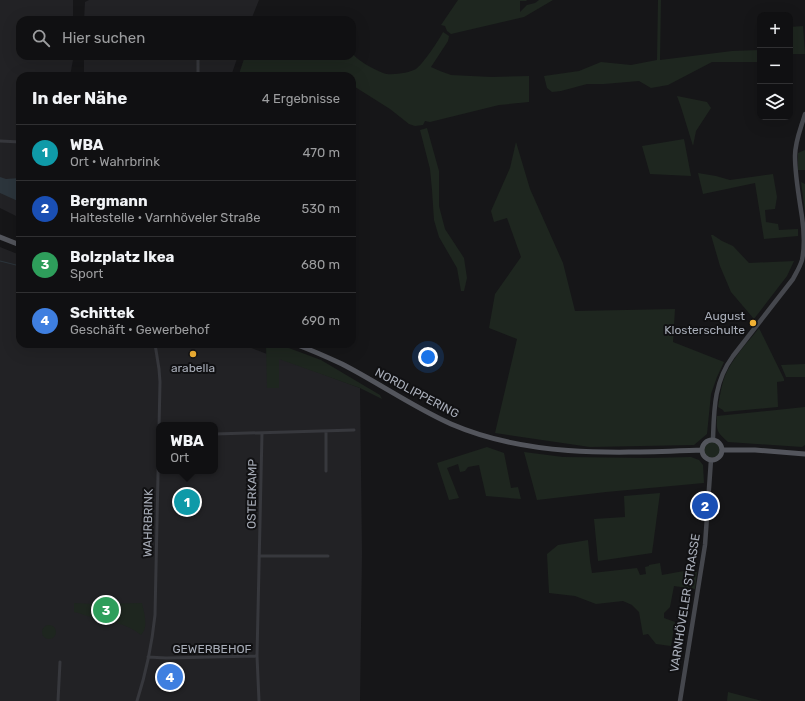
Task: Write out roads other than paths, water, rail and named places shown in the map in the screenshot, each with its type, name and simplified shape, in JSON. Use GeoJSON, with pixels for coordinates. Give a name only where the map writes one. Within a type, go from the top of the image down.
{"type":"FeatureCollection","features":[{"type":"Feature","properties":{"kind":"main road"},"geometry":{"type":"LineString","coordinates":[[0,237],[16,243]]}},
{"type":"Feature","properties":{"kind":"main road","name":"NORDLIPPERING"},"geometry":{"type":"LineString","coordinates":[[306,348],[342,364],[431,415],[493,438],[526,446],[592,452],[701,450]]}},
{"type":"Feature","properties":{"kind":"main road"},"geometry":{"type":"LineString","coordinates":[[713,439],[719,443],[722,450],[720,456],[711,460],[704,457],[701,450],[704,443],[713,439]]}},
{"type":"Feature","properties":{"kind":"main road"},"geometry":{"type":"LineString","coordinates":[[722,450],[755,450],[805,454]]}},
{"type":"Feature","properties":{"kind":"street"},"geometry":{"type":"LineString","coordinates":[[198,60],[198,72]]}},
{"type":"Feature","properties":{"kind":"street"},"geometry":{"type":"LineString","coordinates":[[713,439],[716,397],[722,374],[727,363],[793,279],[802,260],[804,250],[804,232],[795,157],[797,140],[805,114]]}},
{"type":"Feature","properties":{"kind":"street"},"geometry":{"type":"LineString","coordinates":[[0,142],[16,142]]}},
{"type":"Feature","properties":{"kind":"street","name":"WAHRBRINK"},"geometry":{"type":"LineString","coordinates":[[156,348],[160,382],[159,422]]}},
{"type":"Feature","properties":{"kind":"street"},"geometry":{"type":"LineString","coordinates":[[218,434],[354,430]]}},
{"type":"Feature","properties":{"kind":"street"},"geometry":{"type":"LineString","coordinates":[[326,431],[326,471]]}},
{"type":"Feature","properties":{"kind":"street","name":"OSTERKAMP"},"geometry":{"type":"LineString","coordinates":[[258,656],[262,433]]}},
{"type":"Feature","properties":{"kind":"street","name":"VARNHÖVELER STRASSE"},"geometry":{"type":"LineString","coordinates":[[680,701],[705,545],[711,460]]}},
{"type":"Feature","properties":{"kind":"street","name":"WAHRBRINK"},"geometry":{"type":"LineString","coordinates":[[136,701],[145,675],[155,615],[158,474]]}},
{"type":"Feature","properties":{"kind":"street"},"geometry":{"type":"LineString","coordinates":[[260,556],[328,556]]}},
{"type":"Feature","properties":{"kind":"street","name":"GEWERBEHOF"},"geometry":{"type":"LineString","coordinates":[[148,657],[258,656],[259,701]]}},
{"type":"Feature","properties":{"kind":"street"},"geometry":{"type":"LineString","coordinates":[[58,701],[60,662]]}},
{"type":"Feature","properties":{"kind":"waterway"},"geometry":{"type":"LineString","coordinates":[[0,261],[16,265]]}},
{"type":"Feature","properties":{"kind":"place","name":"August Klosterschulte"},"geometry":{"type":"Point","coordinates":[753,323]}},
{"type":"Feature","properties":{"kind":"place","name":"arabella"},"geometry":{"type":"Point","coordinates":[193,354]}},
{"type":"Feature","properties":{"kind":"place","name":"WBA"},"geometry":{"type":"Point","coordinates":[187,502]}},
{"type":"Feature","properties":{"kind":"place","name":"Bergmann"},"geometry":{"type":"Point","coordinates":[705,506]}},
{"type":"Feature","properties":{"kind":"place","name":"Bolzplatz Ikea"},"geometry":{"type":"Point","coordinates":[106,610]}},
{"type":"Feature","properties":{"kind":"place","name":"Schittek"},"geometry":{"type":"Point","coordinates":[170,677]}}]}
